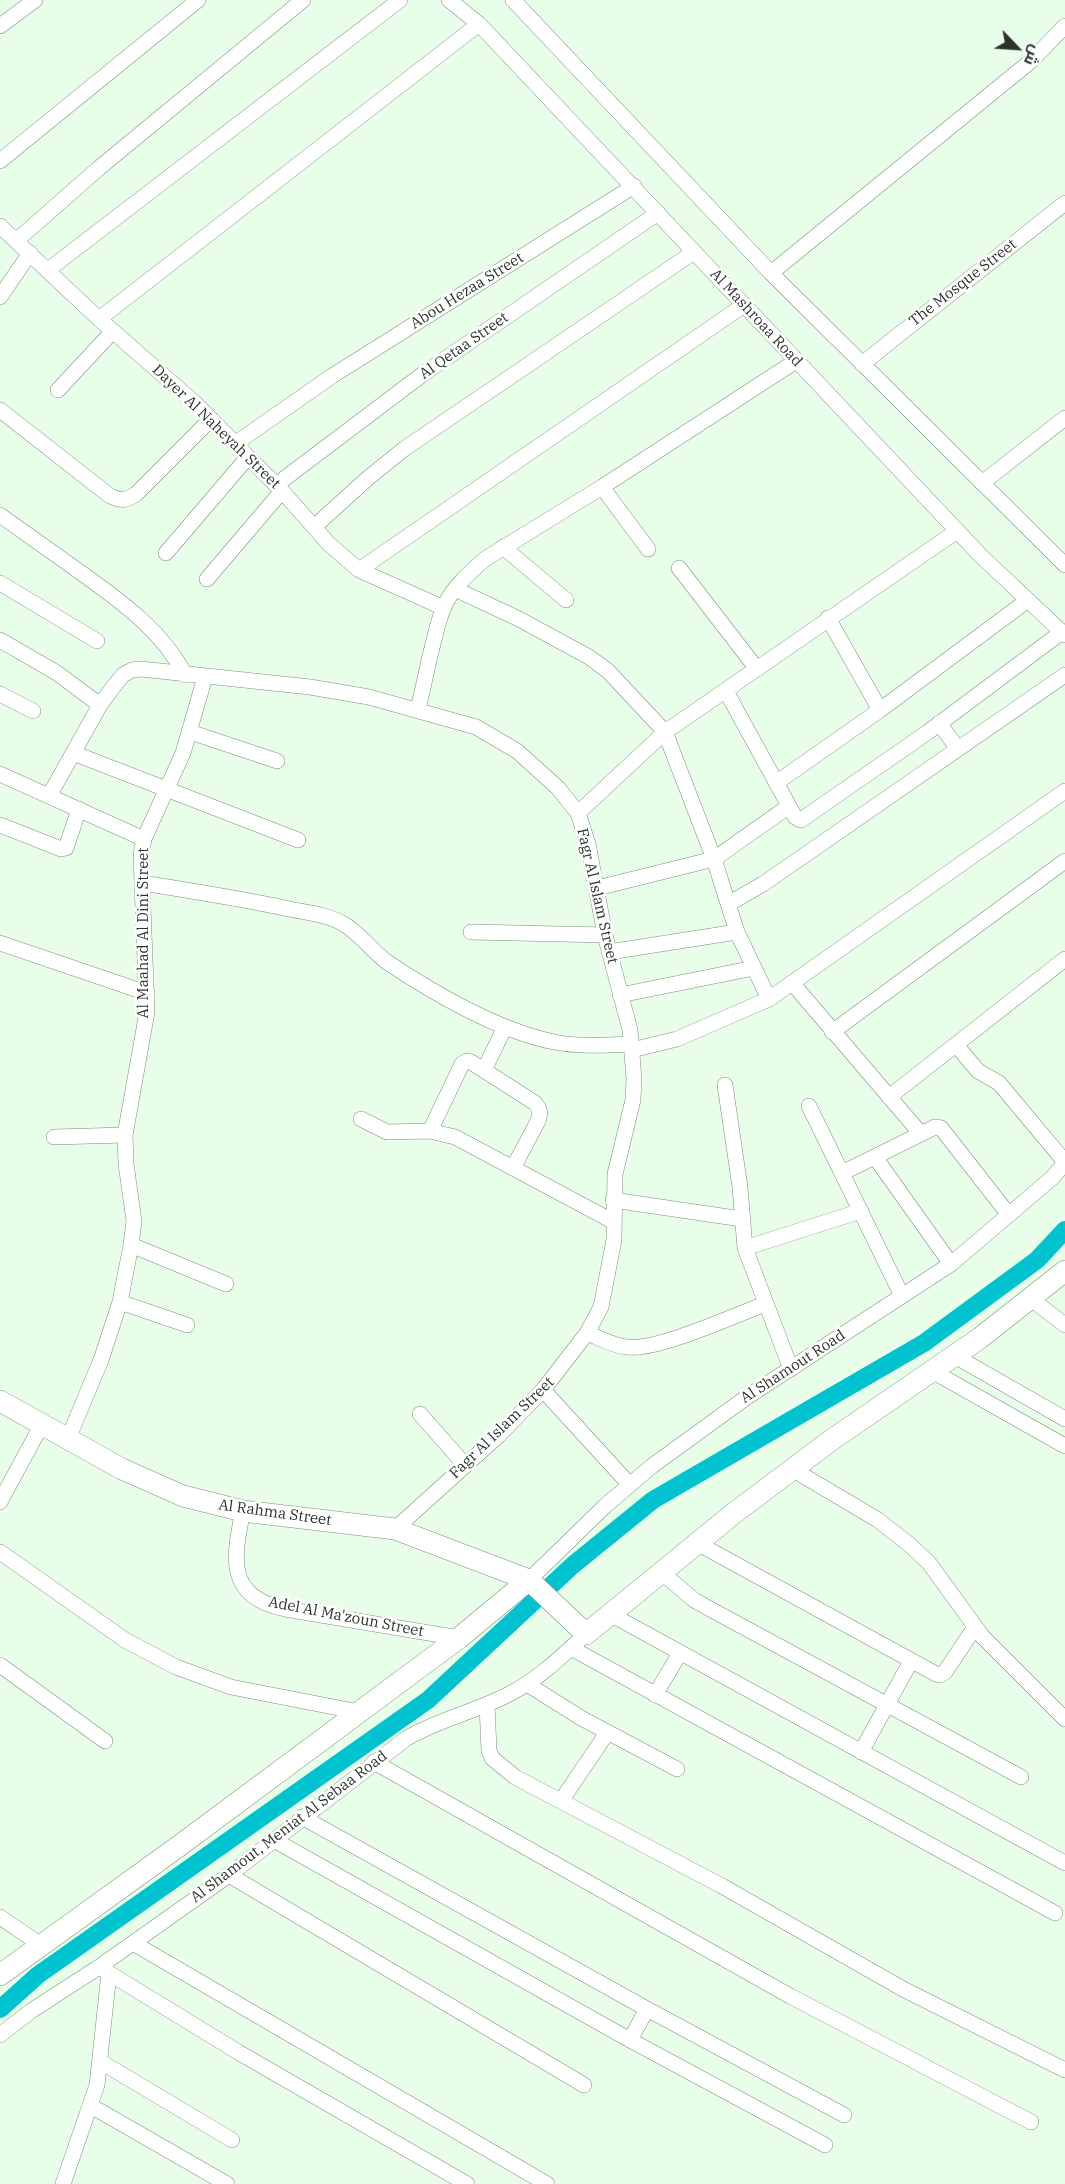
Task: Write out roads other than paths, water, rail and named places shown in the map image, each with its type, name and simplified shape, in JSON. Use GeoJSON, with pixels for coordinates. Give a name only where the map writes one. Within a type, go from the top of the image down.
{"type":"FeatureCollection","features":[{"type":"Feature","properties":{"kind":"street"},"geometry":{"type":"LineString","coordinates":[[0,26],[35,0]]}},
{"type":"Feature","properties":{"kind":"street"},"geometry":{"type":"LineString","coordinates":[[0,161],[198,0]]}},
{"type":"Feature","properties":{"kind":"street"},"geometry":{"type":"LineString","coordinates":[[16,241],[99,168],[303,0]]}},
{"type":"Feature","properties":{"kind":"street"},"geometry":{"type":"LineString","coordinates":[[48,270],[400,0]]}},
{"type":"Feature","properties":{"kind":"street","name":"Al Mashroaa Road"},"geometry":{"type":"LineString","coordinates":[[449,0],[479,24],[634,186],[957,531],[1064,633]]}},
{"type":"Feature","properties":{"kind":"street"},"geometry":{"type":"LineString","coordinates":[[513,0],[771,273],[1065,565]]}},
{"type":"Feature","properties":{"kind":"street"},"geometry":{"type":"LineString","coordinates":[[99,319],[479,24]]}},
{"type":"Feature","properties":{"kind":"street"},"geometry":{"type":"LineString","coordinates":[[771,273],[1031,62],[1065,26]]}},
{"type":"Feature","properties":{"kind":"street","name":"Abou Hezaa Street"},"geometry":{"type":"LineString","coordinates":[[236,443],[300,397],[634,186]]}},
{"type":"Feature","properties":{"kind":"street","name":"The Mosque Street"},"geometry":{"type":"LineString","coordinates":[[862,364],[1065,203]]}},
{"type":"Feature","properties":{"kind":"street","name":"Al Qetaa Street"},"geometry":{"type":"LineString","coordinates":[[207,579],[279,488],[423,374],[658,213]]}},
{"type":"Feature","properties":{"kind":"street","name":"Dayer Al Naheyah Street"},"geometry":{"type":"LineString","coordinates":[[0,226],[99,319],[211,419],[279,488],[329,544],[359,570],[444,608]]}},
{"type":"Feature","properties":{"kind":"street"},"geometry":{"type":"LineString","coordinates":[[314,527],[404,449],[694,252]]}},
{"type":"Feature","properties":{"kind":"street"},"geometry":{"type":"LineString","coordinates":[[0,297],[30,253]]}},
{"type":"Feature","properties":{"kind":"street"},"geometry":{"type":"LineString","coordinates":[[359,570],[744,305]]}},
{"type":"Feature","properties":{"kind":"street"},"geometry":{"type":"LineString","coordinates":[[58,390],[113,331]]}},
{"type":"Feature","properties":{"kind":"street"},"geometry":{"type":"LineString","coordinates":[[418,709],[444,608],[468,573],[485,559],[602,488],[796,360]]}},
{"type":"Feature","properties":{"kind":"street"},"geometry":{"type":"LineString","coordinates":[[0,410],[110,496],[120,500],[128,500],[136,494],[211,419]]}},
{"type":"Feature","properties":{"kind":"street"},"geometry":{"type":"LineString","coordinates":[[982,483],[1065,418]]}},
{"type":"Feature","properties":{"kind":"street"},"geometry":{"type":"LineString","coordinates":[[166,553],[248,457]]}},
{"type":"Feature","properties":{"kind":"street"},"geometry":{"type":"LineString","coordinates":[[602,488],[648,549]]}},
{"type":"Feature","properties":{"kind":"street"},"geometry":{"type":"LineString","coordinates":[[0,515],[121,601],[170,649],[185,675]]}},
{"type":"Feature","properties":{"kind":"street"},"geometry":{"type":"LineString","coordinates":[[578,813],[665,732],[957,531]]}},
{"type":"Feature","properties":{"kind":"street"},"geometry":{"type":"LineString","coordinates":[[503,548],[566,600]]}},
{"type":"Feature","properties":{"kind":"street"},"geometry":{"type":"LineString","coordinates":[[679,568],[757,669]]}},
{"type":"Feature","properties":{"kind":"street"},"geometry":{"type":"LineString","coordinates":[[0,583],[97,641]]}},
{"type":"Feature","properties":{"kind":"street"},"geometry":{"type":"LineString","coordinates":[[455,590],[519,619],[589,657],[608,671],[665,732],[714,859],[737,932],[769,999]]}},
{"type":"Feature","properties":{"kind":"street"},"geometry":{"type":"LineString","coordinates":[[776,783],[880,710],[1028,600]]}},
{"type":"Feature","properties":{"kind":"street"},"geometry":{"type":"LineString","coordinates":[[828,618],[880,710]]}},
{"type":"Feature","properties":{"kind":"street"},"geometry":{"type":"LineString","coordinates":[[726,691],[798,820],[807,818],[1064,633]]}},
{"type":"Feature","properties":{"kind":"street"},"geometry":{"type":"LineString","coordinates":[[0,640],[57,673],[100,705]]}},
{"type":"Feature","properties":{"kind":"street","name":"Fagr Al Islam Street"},"geometry":{"type":"LineString","coordinates":[[49,796],[100,705],[123,675],[132,670],[141,669],[310,687],[369,697],[465,723],[495,736],[537,767],[578,813],[588,844],[605,935],[632,1047],[633,1100],[615,1174],[614,1240],[602,1307],[587,1333],[543,1390],[395,1529]]}},
{"type":"Feature","properties":{"kind":"street"},"geometry":{"type":"LineString","coordinates":[[728,904],[763,884],[1065,675]]}},
{"type":"Feature","properties":{"kind":"street","name":"Al Maahad Al Dini Street"},"geometry":{"type":"LineString","coordinates":[[68,1439],[101,1360],[120,1302],[134,1221],[124,1135],[147,1012],[141,855],[144,839],[168,789],[190,732],[205,677]]}},
{"type":"Feature","properties":{"kind":"street"},"geometry":{"type":"LineString","coordinates":[[0,694],[33,711]]}},
{"type":"Feature","properties":{"kind":"street"},"geometry":{"type":"LineString","coordinates":[[939,723],[958,749]]}},
{"type":"Feature","properties":{"kind":"street"},"geometry":{"type":"LineString","coordinates":[[190,732],[277,761]]}},
{"type":"Feature","properties":{"kind":"street"},"geometry":{"type":"LineString","coordinates":[[73,753],[298,840]]}},
{"type":"Feature","properties":{"kind":"street"},"geometry":{"type":"LineString","coordinates":[[0,774],[144,839]]}},
{"type":"Feature","properties":{"kind":"street"},"geometry":{"type":"LineString","coordinates":[[142,883],[266,904],[341,922],[384,959],[418,983],[506,1027],[555,1042],[632,1047],[677,1039],[769,999],[1065,790]]}},
{"type":"Feature","properties":{"kind":"street"},"geometry":{"type":"LineString","coordinates":[[597,888],[714,859],[789,806]]}},
{"type":"Feature","properties":{"kind":"street"},"geometry":{"type":"LineString","coordinates":[[0,825],[61,849],[66,848],[79,809]]}},
{"type":"Feature","properties":{"kind":"street"},"geometry":{"type":"LineString","coordinates":[[832,1032],[1065,861]]}},
{"type":"Feature","properties":{"kind":"street"},"geometry":{"type":"LineString","coordinates":[[471,932],[605,935]]}},
{"type":"Feature","properties":{"kind":"street"},"geometry":{"type":"LineString","coordinates":[[609,952],[737,932]]}},
{"type":"Feature","properties":{"kind":"street"},"geometry":{"type":"LineString","coordinates":[[0,943],[147,993]]}},
{"type":"Feature","properties":{"kind":"street"},"geometry":{"type":"LineString","coordinates":[[889,1097],[1065,959]]}},
{"type":"Feature","properties":{"kind":"street"},"geometry":{"type":"LineString","coordinates":[[620,995],[754,968]]}},
{"type":"Feature","properties":{"kind":"street"},"geometry":{"type":"LineString","coordinates":[[793,984],[921,1134]]}},
{"type":"Feature","properties":{"kind":"street"},"geometry":{"type":"LineString","coordinates":[[484,1070],[506,1027]]}},
{"type":"Feature","properties":{"kind":"street"},"geometry":{"type":"LineString","coordinates":[[956,1045],[978,1071],[999,1083],[1065,1162]]}},
{"type":"Feature","properties":{"kind":"street"},"geometry":{"type":"LineString","coordinates":[[430,1131],[462,1064],[467,1061],[471,1062],[535,1103],[539,1108],[541,1114],[513,1168]]}},
{"type":"Feature","properties":{"kind":"street"},"geometry":{"type":"LineString","coordinates":[[724,1085],[737,1165],[745,1248],[791,1369]]}},
{"type":"Feature","properties":{"kind":"street"},"geometry":{"type":"LineString","coordinates":[[808,1106],[902,1296]]}},
{"type":"Feature","properties":{"kind":"street"},"geometry":{"type":"LineString","coordinates":[[361,1119],[387,1132],[430,1131],[455,1137],[614,1222]]}},
{"type":"Feature","properties":{"kind":"street"},"geometry":{"type":"LineString","coordinates":[[842,1173],[935,1126],[946,1132],[1009,1215]]}},
{"type":"Feature","properties":{"kind":"street"},"geometry":{"type":"LineString","coordinates":[[54,1137],[124,1135]]}},
{"type":"Feature","properties":{"kind":"street"},"geometry":{"type":"LineString","coordinates":[[875,1157],[951,1264]]}},
{"type":"Feature","properties":{"kind":"street","name":"Al Shamout Road"},"geometry":{"type":"LineString","coordinates":[[534,1584],[604,1506],[630,1485],[747,1397],[951,1264],[1052,1178],[1065,1162]]}},
{"type":"Feature","properties":{"kind":"street"},"geometry":{"type":"LineString","coordinates":[[613,1200],[742,1219]]}},
{"type":"Feature","properties":{"kind":"street"},"geometry":{"type":"LineString","coordinates":[[745,1248],[861,1211]]}},
{"type":"Feature","properties":{"kind":"street"},"geometry":{"type":"LineString","coordinates":[[131,1245],[226,1284]]}},
{"type":"Feature","properties":{"kind":"street"},"geometry":{"type":"LineString","coordinates":[[578,1641],[792,1469],[980,1338],[1065,1272]]}},
{"type":"Feature","properties":{"kind":"street"},"geometry":{"type":"LineString","coordinates":[[1031,1299],[1065,1325]]}},
{"type":"Feature","properties":{"kind":"street"},"geometry":{"type":"LineString","coordinates":[[120,1302],[187,1325]]}},
{"type":"Feature","properties":{"kind":"street"},"geometry":{"type":"LineString","coordinates":[[587,1333],[615,1345],[629,1348],[656,1345],[765,1304]]}},
{"type":"Feature","properties":{"kind":"street"},"geometry":{"type":"LineString","coordinates":[[953,1355],[1065,1419]]}},
{"type":"Feature","properties":{"kind":"street"},"geometry":{"type":"LineString","coordinates":[[932,1371],[1065,1446]]}},
{"type":"Feature","properties":{"kind":"street"},"geometry":{"type":"LineString","coordinates":[[543,1390],[630,1485]]}},
{"type":"Feature","properties":{"kind":"street","name":"Al Rahma Street"},"geometry":{"type":"LineString","coordinates":[[0,1401],[41,1426],[122,1469],[183,1496],[243,1511],[395,1529],[534,1584]]}},
{"type":"Feature","properties":{"kind":"street"},"geometry":{"type":"LineString","coordinates":[[420,1414],[465,1465]]}},
{"type":"Feature","properties":{"kind":"street"},"geometry":{"type":"LineString","coordinates":[[0,1502],[41,1426]]}},
{"type":"Feature","properties":{"kind":"street"},"geometry":{"type":"LineString","coordinates":[[792,1469],[878,1520],[910,1545],[929,1563],[975,1627],[1065,1719]]}},
{"type":"Feature","properties":{"kind":"street","name":"Adel Al Ma'zoun Street"},"geometry":{"type":"LineString","coordinates":[[243,1511],[235,1562],[239,1576],[257,1599],[271,1606],[285,1609],[459,1638]]}},
{"type":"Feature","properties":{"kind":"street"},"geometry":{"type":"LineString","coordinates":[[698,1543],[928,1671],[940,1675],[948,1668],[975,1627]]}},
{"type":"Feature","properties":{"kind":"street"},"geometry":{"type":"LineString","coordinates":[[0,1552],[125,1640],[176,1667],[231,1687],[359,1712]]}},
{"type":"Feature","properties":{"kind":"street"},"geometry":{"type":"LineString","coordinates":[[661,1572],[694,1600],[1021,1777]]}},
{"type":"Feature","properties":{"kind":"street"},"geometry":{"type":"LineString","coordinates":[[0,1975],[534,1584],[565,1614],[578,1641],[655,1695],[1055,1913]]}},
{"type":"Feature","properties":{"kind":"street"},"geometry":{"type":"LineString","coordinates":[[610,1614],[1065,1863]]}},
{"type":"Feature","properties":{"kind":"street","name":"Al Shamout, Meniat Al Sebaa Road"},"geometry":{"type":"LineString","coordinates":[[0,2035],[31,2010],[104,1970],[133,1943],[229,1875],[407,1737],[426,1726],[487,1704],[527,1684],[578,1641]]}},
{"type":"Feature","properties":{"kind":"street"},"geometry":{"type":"LineString","coordinates":[[655,1695],[680,1653]]}},
{"type":"Feature","properties":{"kind":"street"},"geometry":{"type":"LineString","coordinates":[[861,1752],[911,1660]]}},
{"type":"Feature","properties":{"kind":"street"},"geometry":{"type":"LineString","coordinates":[[0,1665],[105,1742]]}},
{"type":"Feature","properties":{"kind":"street"},"geometry":{"type":"LineString","coordinates":[[527,1684],[607,1733],[677,1770]]}},
{"type":"Feature","properties":{"kind":"street"},"geometry":{"type":"LineString","coordinates":[[487,1704],[489,1751],[492,1758],[515,1777],[722,1886],[903,1989],[1065,2070]]}},
{"type":"Feature","properties":{"kind":"street"},"geometry":{"type":"LineString","coordinates":[[561,1801],[607,1733]]}},
{"type":"Feature","properties":{"kind":"street"},"geometry":{"type":"LineString","coordinates":[[374,1762],[790,1996],[1031,2122]]}},
{"type":"Feature","properties":{"kind":"street"},"geometry":{"type":"LineString","coordinates":[[302,1817],[647,2009],[844,2115]]}},
{"type":"Feature","properties":{"kind":"street"},"geometry":{"type":"LineString","coordinates":[[274,1840],[630,2040],[825,2145]]}},
{"type":"Feature","properties":{"kind":"street"},"geometry":{"type":"LineString","coordinates":[[229,1875],[584,2085]]}},
{"type":"Feature","properties":{"kind":"street"},"geometry":{"type":"LineString","coordinates":[[0,1917],[41,1945]]}},
{"type":"Feature","properties":{"kind":"street"},"geometry":{"type":"LineString","coordinates":[[133,1943],[547,2184]]}},
{"type":"Feature","properties":{"kind":"street"},"geometry":{"type":"LineString","coordinates":[[63,2184],[91,2106],[101,2062],[104,1970],[248,2058],[467,2184]]}},
{"type":"Feature","properties":{"kind":"street"},"geometry":{"type":"LineString","coordinates":[[630,2040],[647,2009]]}},
{"type":"Feature","properties":{"kind":"street"},"geometry":{"type":"LineString","coordinates":[[101,2062],[232,2140]]}},
{"type":"Feature","properties":{"kind":"street"},"geometry":{"type":"LineString","coordinates":[[91,2106],[227,2184]]}},
{"type":"Feature","properties":{"kind":"waterway"},"geometry":{"type":"LineString","coordinates":[[0,2009],[38,1975],[428,1700],[573,1565],[653,1500],[924,1343],[1037,1260],[1065,1230]]}}]}
